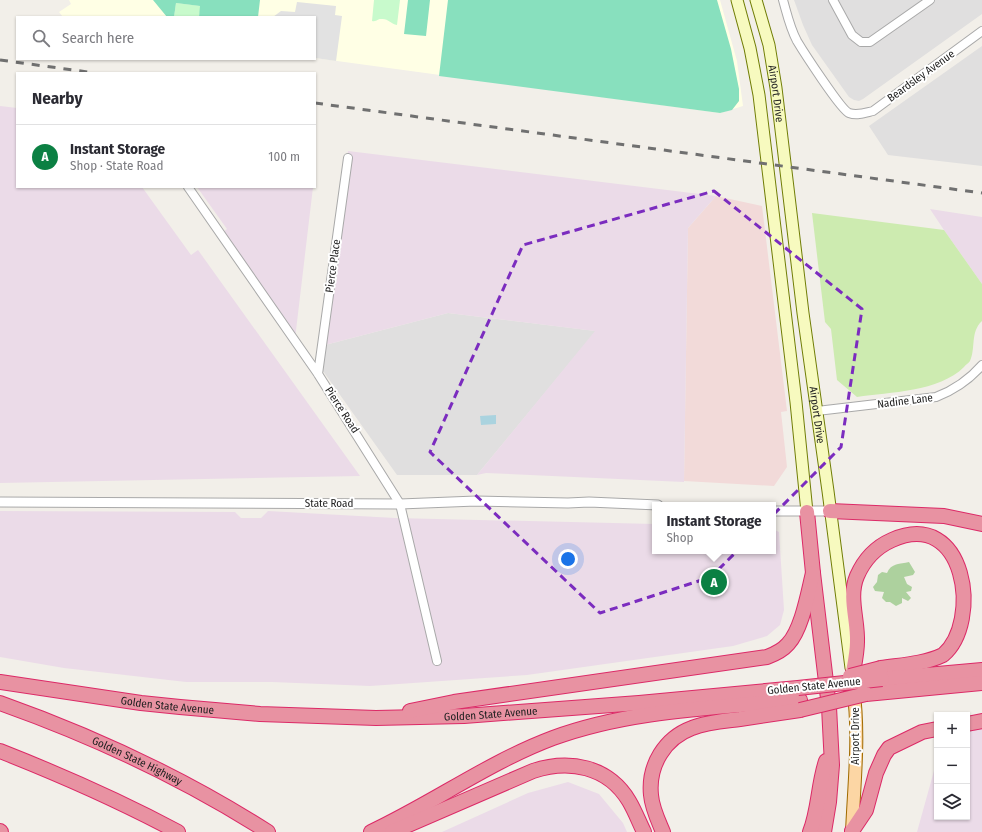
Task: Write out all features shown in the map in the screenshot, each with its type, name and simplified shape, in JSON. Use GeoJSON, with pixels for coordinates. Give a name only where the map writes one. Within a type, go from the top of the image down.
{"type":"FeatureCollection","features":[{"type":"Feature","properties":{"kind":"highway"},"geometry":{"type":"LineString","coordinates":[[830,511],[944,516],[982,524]]}},
{"type":"Feature","properties":{"kind":"highway","name":"Airport Drive"},"geometry":{"type":"LineString","coordinates":[[807,512],[829,707],[832,765],[824,832]]}},
{"type":"Feature","properties":{"kind":"highway"},"geometry":{"type":"LineString","coordinates":[[852,678],[858,642],[854,608],[854,587],[856,577],[862,566],[877,549],[898,537],[918,535],[931,536],[949,544],[957,550],[964,557],[973,571]]}},
{"type":"Feature","properties":{"kind":"highway"},"geometry":{"type":"LineString","coordinates":[[376,718],[454,702],[767,657],[777,653],[788,645],[796,633],[813,573]]}},
{"type":"Feature","properties":{"kind":"highway"},"geometry":{"type":"LineString","coordinates":[[882,680],[927,660],[943,655],[961,644],[973,626]]}},
{"type":"Feature","properties":{"kind":"highway","name":"Golden State Avenue"},"geometry":{"type":"LineString","coordinates":[[371,832],[515,755],[553,738],[614,720],[802,696],[882,680],[982,670]]}},
{"type":"Feature","properties":{"kind":"highway","name":"Golden State Avenue"},"geometry":{"type":"LineString","coordinates":[[0,682],[97,697],[180,707],[260,714],[376,718],[464,716],[639,703],[866,694],[882,680],[982,683]]}},
{"type":"Feature","properties":{"kind":"highway"},"geometry":{"type":"LineString","coordinates":[[663,832],[656,815],[651,795],[652,774],[659,755],[665,746],[688,730],[802,696]]}},
{"type":"Feature","properties":{"kind":"highway","name":"Golden State Highway"},"geometry":{"type":"LineString","coordinates":[[0,703],[61,726],[146,764],[248,819],[268,832]]}},
{"type":"Feature","properties":{"kind":"highway"},"geometry":{"type":"LineString","coordinates":[[970,723],[982,721]]}},
{"type":"Feature","properties":{"kind":"highway"},"geometry":{"type":"LineString","coordinates":[[852,832],[866,810],[876,773],[884,754],[889,748],[922,732],[934,730]]}},
{"type":"Feature","properties":{"kind":"highway"},"geometry":{"type":"LineString","coordinates":[[810,832],[817,808],[822,772],[830,748]]}},
{"type":"Feature","properties":{"kind":"highway"},"geometry":{"type":"LineString","coordinates":[[0,751],[94,790],[178,832]]}},
{"type":"Feature","properties":{"kind":"highway"},"geometry":{"type":"LineString","coordinates":[[392,832],[533,771],[563,765],[587,768],[606,778],[617,786],[628,800],[644,832]]}},
{"type":"Feature","properties":{"kind":"main road","name":"Airport Drive"},"geometry":{"type":"LineString","coordinates":[[737,0],[750,48],[758,95],[796,394],[807,512]]}},
{"type":"Feature","properties":{"kind":"main road","name":"Airport Drive"},"geometry":{"type":"LineString","coordinates":[[756,0],[768,45],[776,88],[803,313],[852,678],[856,720],[852,832]]}},
{"type":"Feature","properties":{"kind":"street","name":"Beardsley Avenue"},"geometry":{"type":"LineString","coordinates":[[783,0],[796,40],[807,58],[847,113],[856,115],[873,111],[982,31]]}},
{"type":"Feature","properties":{"kind":"street"},"geometry":{"type":"LineString","coordinates":[[834,0],[852,35],[861,42],[870,42],[930,0]]}},
{"type":"Feature","properties":{"kind":"street","name":"Pierce Place"},"geometry":{"type":"LineString","coordinates":[[318,374],[348,158]]}},
{"type":"Feature","properties":{"kind":"street","name":"Pierce Road"},"geometry":{"type":"LineString","coordinates":[[189,188],[318,374],[400,504],[437,660]]}},
{"type":"Feature","properties":{"kind":"street","name":"Nadine Lane"},"geometry":{"type":"LineString","coordinates":[[817,412],[936,397],[951,391],[967,380],[982,365]]}},
{"type":"Feature","properties":{"kind":"street","name":"State Road"},"geometry":{"type":"LineString","coordinates":[[0,502],[400,504],[476,501],[589,502],[652,505]]}},
{"type":"Feature","properties":{"kind":"street"},"geometry":{"type":"LineString","coordinates":[[776,511],[830,511]]}},
{"type":"Feature","properties":{"kind":"highlighted area"},"geometry":{"type":"Polygon","coordinates":[[[714,191],[862,309],[841,447],[711,577],[600,613],[430,452],[523,245],[714,191]]]}},
{"type":"Feature","properties":{"kind":"shaded area"},"geometry":{"type":"Polygon","coordinates":[[[69,0],[720,0],[737,61],[743,106],[720,113],[316,58],[316,16],[62,16],[59,12],[71,4],[69,0]]]}},
{"type":"Feature","properties":{"kind":"shaded area"},"geometry":{"type":"Polygon","coordinates":[[[794,0],[982,0],[982,14],[859,101],[849,97],[812,45],[794,0]]]}},
{"type":"Feature","properties":{"kind":"shaded area"},"geometry":{"type":"Polygon","coordinates":[[[297,2],[336,6],[335,15],[342,16],[336,61],[316,58],[316,16],[274,16],[281,11],[295,12],[297,2]]]}},
{"type":"Feature","properties":{"kind":"shaded area"},"geometry":{"type":"Polygon","coordinates":[[[982,46],[982,166],[888,155],[869,126],[982,46]]]}},
{"type":"Feature","properties":{"kind":"shaded area"},"geometry":{"type":"Polygon","coordinates":[[[0,106],[16,108],[16,188],[143,188],[191,255],[198,250],[360,476],[0,483],[0,106]]]}},
{"type":"Feature","properties":{"kind":"shaded area"},"geometry":{"type":"Polygon","coordinates":[[[348,151],[716,196],[688,228],[684,482],[486,473],[477,475],[595,331],[448,313],[325,345],[348,151]]]}},
{"type":"Feature","properties":{"kind":"shaded area"},"geometry":{"type":"Polygon","coordinates":[[[198,188],[313,188],[295,339],[220,234],[227,229],[198,188]]]}},
{"type":"Feature","properties":{"kind":"shaded area"},"geometry":{"type":"Polygon","coordinates":[[[716,196],[762,206],[787,411],[781,412],[787,467],[774,486],[684,481],[688,228],[716,196]]]}},
{"type":"Feature","properties":{"kind":"shaded area"},"geometry":{"type":"Polygon","coordinates":[[[930,209],[982,217],[982,284],[944,230],[930,209]]]}},
{"type":"Feature","properties":{"kind":"shaded area"},"geometry":{"type":"Polygon","coordinates":[[[448,313],[596,331],[477,475],[397,475],[323,371],[325,345],[448,313]]]}},
{"type":"Feature","properties":{"kind":"shaded area"},"geometry":{"type":"Polygon","coordinates":[[[0,511],[235,512],[241,518],[261,518],[268,511],[395,518],[652,524],[652,554],[776,554],[776,530],[779,532],[784,610],[780,625],[767,636],[733,646],[527,675],[370,686],[272,682],[186,682],[64,668],[0,657],[0,511]]]}},
{"type":"Feature","properties":{"kind":"shaded area"},"geometry":{"type":"Polygon","coordinates":[[[982,723],[982,832],[917,832],[934,771],[934,820],[970,820],[970,725],[982,723]]]}},
{"type":"Feature","properties":{"kind":"shaded area"},"geometry":{"type":"Polygon","coordinates":[[[568,782],[599,794],[623,823],[627,832],[442,832],[528,793],[568,782]]]}},
{"type":"Feature","properties":{"kind":"green space"},"geometry":{"type":"Polygon","coordinates":[[[153,0],[260,0],[258,16],[199,16],[200,6],[176,3],[174,16],[166,16],[153,0]]]}},
{"type":"Feature","properties":{"kind":"green space"},"geometry":{"type":"Polygon","coordinates":[[[374,0],[400,0],[397,25],[383,19],[372,21],[374,0]]]}},
{"type":"Feature","properties":{"kind":"green space"},"geometry":{"type":"Polygon","coordinates":[[[408,0],[430,0],[426,36],[404,34],[408,0]]]}},
{"type":"Feature","properties":{"kind":"green space"},"geometry":{"type":"Polygon","coordinates":[[[448,0],[717,0],[731,49],[739,89],[739,101],[732,110],[720,113],[439,76],[448,0]]]}},
{"type":"Feature","properties":{"kind":"green space"},"geometry":{"type":"Polygon","coordinates":[[[176,3],[201,6],[199,16],[174,16],[176,3]]]}},
{"type":"Feature","properties":{"kind":"green space"},"geometry":{"type":"Polygon","coordinates":[[[812,213],[944,230],[982,284],[982,321],[976,330],[972,356],[969,362],[954,375],[941,382],[914,390],[857,397],[837,380],[831,329],[825,322],[812,213]]]}},
{"type":"Feature","properties":{"kind":"green space"},"geometry":{"type":"Polygon","coordinates":[[[909,562],[915,572],[913,575],[904,577],[907,584],[912,587],[911,591],[906,592],[911,598],[908,601],[902,598],[902,603],[896,606],[890,602],[886,602],[882,598],[884,592],[875,591],[873,587],[877,582],[878,575],[882,572],[887,573],[893,566],[909,562]]]}},
{"type":"Feature","properties":{"kind":"water"},"geometry":{"type":"Polygon","coordinates":[[[496,415],[496,424],[481,425],[480,416],[496,415]]]}},
{"type":"Feature","properties":{"kind":"railway"},"geometry":{"type":"LineString","coordinates":[[0,60],[88,72]]}},
{"type":"Feature","properties":{"kind":"railway"},"geometry":{"type":"LineString","coordinates":[[316,103],[982,193]]}},
{"type":"Feature","properties":{"kind":"place","name":"Instant Storage"},"geometry":{"type":"Point","coordinates":[714,582]}}]}
